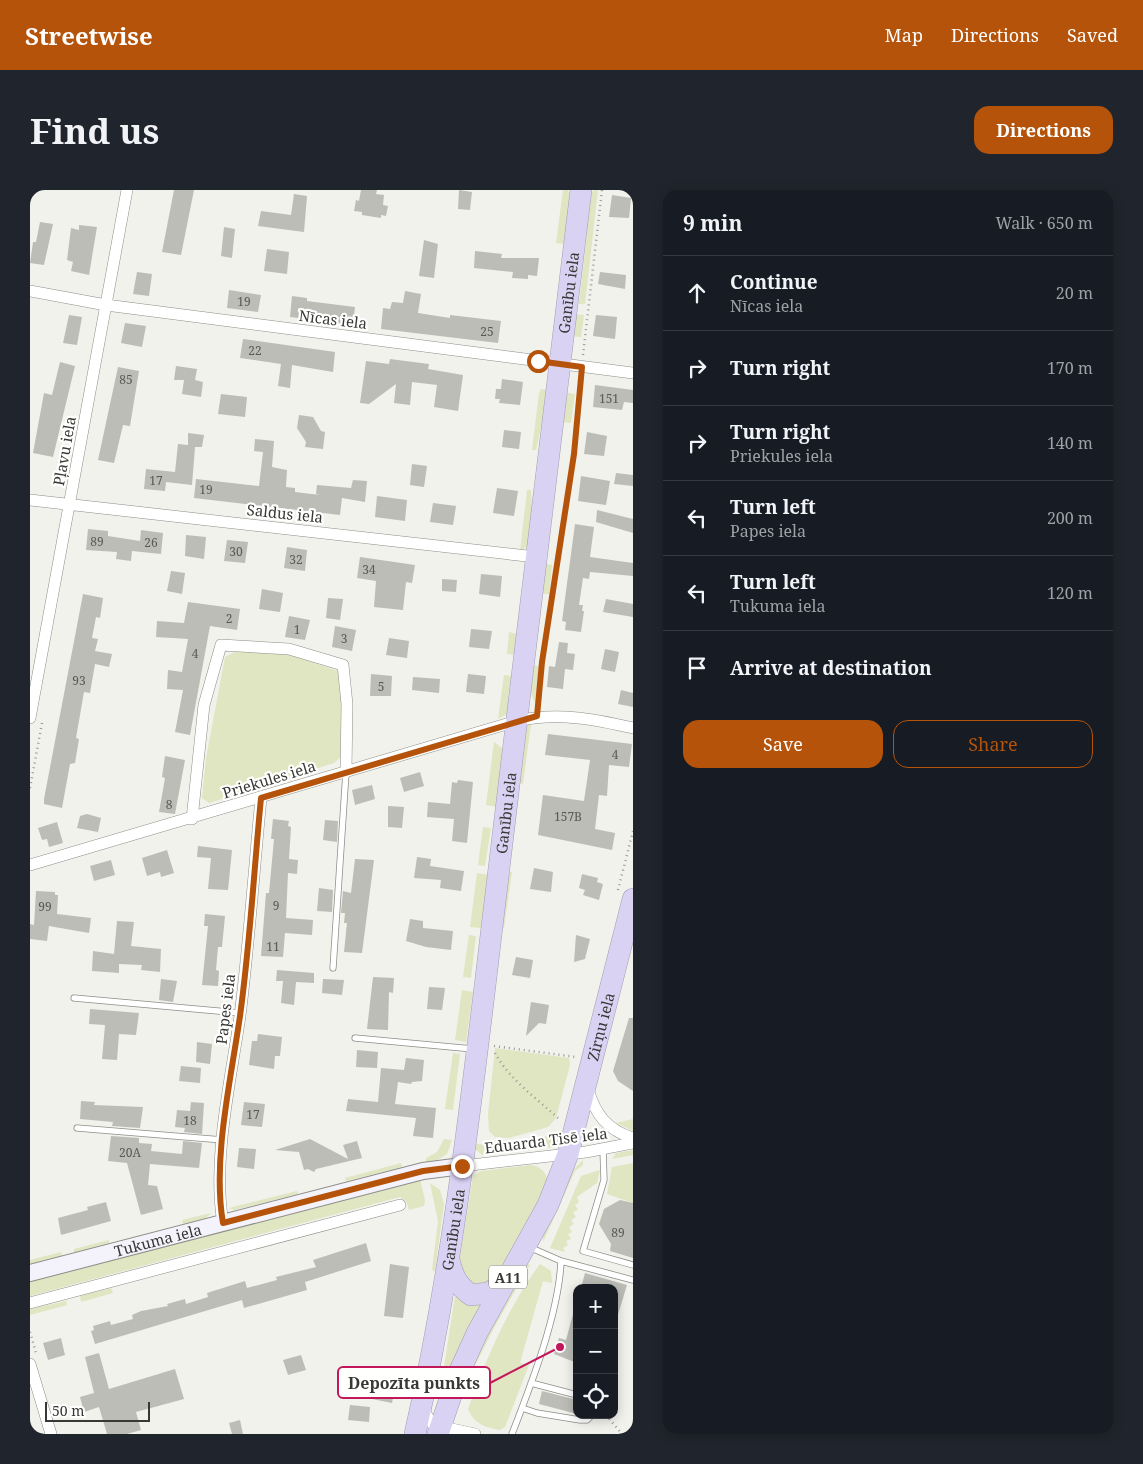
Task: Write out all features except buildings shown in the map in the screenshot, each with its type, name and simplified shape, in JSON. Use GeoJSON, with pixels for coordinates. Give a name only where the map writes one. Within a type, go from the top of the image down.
{"type":"FeatureCollection","features":[{"type":"Feature","properties":{"kind":"highway","name":"Ganību iela"},"geometry":{"type":"LineString","coordinates":[[415,1434],[443,1299],[462,1166],[489,1051],[527,719],[536,557],[581,190]]}},
{"type":"Feature","properties":{"kind":"highway","name":"Zirņu iela"},"geometry":{"type":"LineString","coordinates":[[568,1154],[633,898]]}},
{"type":"Feature","properties":{"kind":"highway","name":"A11"},"geometry":{"type":"LineString","coordinates":[[445,1430],[449,1400],[476,1333],[548,1205],[568,1154]]}},
{"type":"Feature","properties":{"kind":"highway"},"geometry":{"type":"LineString","coordinates":[[449,1257],[453,1276],[461,1288],[470,1295],[488,1293],[504,1283]]}},
{"type":"Feature","properties":{"kind":"street","name":"Pļavu iela"},"geometry":{"type":"LineString","coordinates":[[30,718],[127,190]]}},
{"type":"Feature","properties":{"kind":"street","name":"Nīcas iela"},"geometry":{"type":"LineString","coordinates":[[30,291],[106,305],[633,373]]}},
{"type":"Feature","properties":{"kind":"street","name":"Saldus iela"},"geometry":{"type":"LineString","coordinates":[[30,500],[536,557]]}},
{"type":"Feature","properties":{"kind":"street"},"geometry":{"type":"LineString","coordinates":[[192,819],[204,705],[221,645],[289,649],[343,666],[347,704],[346,772]]}},
{"type":"Feature","properties":{"kind":"street","name":"Priekules iela"},"geometry":{"type":"LineString","coordinates":[[30,866],[527,719],[591,719],[633,728]]}},
{"type":"Feature","properties":{"kind":"street","name":"Papes iela"},"geometry":{"type":"LineString","coordinates":[[223,1223],[220,1208],[223,1140],[240,1013],[261,798]]}},
{"type":"Feature","properties":{"kind":"street"},"geometry":{"type":"LineString","coordinates":[[587,1080],[598,1115],[607,1125],[623,1135],[633,1138]]}},
{"type":"Feature","properties":{"kind":"street","name":"Eduarda Tisē iela"},"geometry":{"type":"LineString","coordinates":[[462,1166],[568,1154],[633,1143]]}},
{"type":"Feature","properties":{"kind":"street","name":"Tukuma iela"},"geometry":{"type":"LineString","coordinates":[[30,1273],[423,1171],[462,1166]]}},
{"type":"Feature","properties":{"kind":"street"},"geometry":{"type":"LineString","coordinates":[[30,1303],[400,1205]]}},
{"type":"Feature","properties":{"kind":"street"},"geometry":{"type":"LineString","coordinates":[[30,1364],[51,1434]]}},
{"type":"Feature","properties":{"kind":"street"},"geometry":{"type":"LineString","coordinates":[[421,1405],[429,1421],[436,1426],[445,1430],[474,1434]]}},
{"type":"Feature","properties":{"kind":"lane"},"geometry":{"type":"LineString","coordinates":[[333,968],[346,772]]}},
{"type":"Feature","properties":{"kind":"lane"},"geometry":{"type":"LineString","coordinates":[[74,998],[240,1013]]}},
{"type":"Feature","properties":{"kind":"lane"},"geometry":{"type":"LineString","coordinates":[[355,1038],[489,1051]]}},
{"type":"Feature","properties":{"kind":"lane"},"geometry":{"type":"LineString","coordinates":[[77,1128],[223,1140]]}},
{"type":"Feature","properties":{"kind":"lane"},"geometry":{"type":"LineString","coordinates":[[603,1149],[604,1180],[583,1251],[633,1265]]}},
{"type":"Feature","properties":{"kind":"lane"},"geometry":{"type":"LineString","coordinates":[[526,1246],[561,1261],[633,1280]]}},
{"type":"Feature","properties":{"kind":"lane"},"geometry":{"type":"LineString","coordinates":[[512,1434],[531,1383],[560,1283],[561,1261]]}},
{"type":"Feature","properties":{"kind":"lane"},"geometry":{"type":"LineString","coordinates":[[531,1383],[573,1394]]}},
{"type":"Feature","properties":{"kind":"lane"},"geometry":{"type":"LineString","coordinates":[[522,1408],[537,1413],[573,1419]]}},
{"type":"Feature","properties":{"kind":"lane"},"geometry":{"type":"LineString","coordinates":[[574,1419],[588,1419]]}},
{"type":"Feature","properties":{"kind":"path"},"geometry":{"type":"LineString","coordinates":[[542,662],[572,464],[602,190]]}},
{"type":"Feature","properties":{"kind":"path"},"geometry":{"type":"LineString","coordinates":[[527,719],[540,689]]}},
{"type":"Feature","properties":{"kind":"path"},"geometry":{"type":"LineString","coordinates":[[489,1051],[494,1037]]}},
{"type":"Feature","properties":{"kind":"path"},"geometry":{"type":"LineString","coordinates":[[489,1051],[576,1057]]}},
{"type":"Feature","properties":{"kind":"path"},"geometry":{"type":"LineString","coordinates":[[489,1051],[509,1073],[559,1119]]}},
{"type":"Feature","properties":{"kind":"path"},"geometry":{"type":"LineString","coordinates":[[609,1419],[622,1434]]}},
{"type":"Feature","properties":{"kind":"green space"},"geometry":{"type":"Polygon","coordinates":[[[563,190],[568,190],[571,195],[566,244],[556,243],[563,190]]]}},
{"type":"Feature","properties":{"kind":"green space"},"geometry":{"type":"Polygon","coordinates":[[[598,190],[585,304],[579,304],[587,234],[583,230],[591,192],[598,190]]]}},
{"type":"Feature","properties":{"kind":"green space"},"geometry":{"type":"Polygon","coordinates":[[[574,314],[584,315],[581,337],[571,336],[574,314]]]}},
{"type":"Feature","properties":{"kind":"green space"},"geometry":{"type":"Polygon","coordinates":[[[541,389],[549,390],[536,450],[532,450],[539,393],[541,389]]]}},
{"type":"Feature","properties":{"kind":"green space"},"geometry":{"type":"Polygon","coordinates":[[[564,392],[575,394],[571,423],[561,422],[564,392]]]}},
{"type":"Feature","properties":{"kind":"green space"},"geometry":{"type":"Polygon","coordinates":[[[527,490],[531,490],[533,528],[529,545],[520,551],[527,490]]]}},
{"type":"Feature","properties":{"kind":"green space"},"geometry":{"type":"Polygon","coordinates":[[[545,564],[552,565],[549,594],[541,594],[545,564]]]}},
{"type":"Feature","properties":{"kind":"green space"},"geometry":{"type":"Polygon","coordinates":[[[509,632],[517,634],[518,655],[507,654],[509,632]]]}},
{"type":"Feature","properties":{"kind":"green space"},"geometry":{"type":"Polygon","coordinates":[[[239,650],[291,655],[338,671],[342,709],[342,756],[334,763],[209,803],[202,798],[206,758],[225,657],[239,650]]]}},
{"type":"Feature","properties":{"kind":"green space"},"geometry":{"type":"Polygon","coordinates":[[[531,665],[539,666],[535,703],[529,689],[531,665]]]}},
{"type":"Feature","properties":{"kind":"green space"},"geometry":{"type":"Polygon","coordinates":[[[504,675],[511,676],[508,698],[513,704],[507,714],[498,719],[504,675]]]}},
{"type":"Feature","properties":{"kind":"green space"},"geometry":{"type":"Polygon","coordinates":[[[531,724],[523,784],[517,783],[524,726],[531,724]]]}},
{"type":"Feature","properties":{"kind":"green space"},"geometry":{"type":"Polygon","coordinates":[[[494,742],[502,748],[503,753],[498,807],[486,805],[494,742]]]}},
{"type":"Feature","properties":{"kind":"green space"},"geometry":{"type":"Polygon","coordinates":[[[483,827],[491,828],[485,866],[478,865],[483,827]]]}},
{"type":"Feature","properties":{"kind":"green space"},"geometry":{"type":"Polygon","coordinates":[[[505,872],[512,872],[504,928],[498,928],[505,872]]]}},
{"type":"Feature","properties":{"kind":"green space"},"geometry":{"type":"Polygon","coordinates":[[[477,873],[488,875],[481,928],[470,927],[477,873]]]}},
{"type":"Feature","properties":{"kind":"green space"},"geometry":{"type":"Polygon","coordinates":[[[469,935],[476,936],[471,978],[463,977],[469,935]]]}},
{"type":"Feature","properties":{"kind":"green space"},"geometry":{"type":"Polygon","coordinates":[[[462,990],[473,992],[466,1042],[455,1040],[462,990]]]}},
{"type":"Feature","properties":{"kind":"green space"},"geometry":{"type":"Polygon","coordinates":[[[495,1048],[569,1058],[570,1065],[556,1118],[548,1127],[509,1138],[495,1137],[489,1131],[488,1114],[495,1048]]]}},
{"type":"Feature","properties":{"kind":"green space"},"geometry":{"type":"Polygon","coordinates":[[[453,1053],[460,1054],[453,1110],[445,1109],[453,1053]]]}},
{"type":"Feature","properties":{"kind":"green space"},"geometry":{"type":"Polygon","coordinates":[[[633,1119],[633,1131],[616,1123],[633,1119]]]}},
{"type":"Feature","properties":{"kind":"green space"},"geometry":{"type":"Polygon","coordinates":[[[559,1133],[565,1134],[562,1142],[555,1147],[482,1155],[475,1149],[475,1144],[510,1146],[559,1133]]]}},
{"type":"Feature","properties":{"kind":"green space"},"geometry":{"type":"Polygon","coordinates":[[[444,1139],[452,1140],[447,1154],[437,1160],[426,1162],[426,1158],[437,1152],[444,1139]]]}},
{"type":"Feature","properties":{"kind":"green space"},"geometry":{"type":"Polygon","coordinates":[[[633,1150],[633,1155],[612,1159],[616,1153],[633,1150]]]}},
{"type":"Feature","properties":{"kind":"green space"},"geometry":{"type":"Polygon","coordinates":[[[583,1160],[583,1165],[575,1171],[543,1242],[543,1234],[573,1170],[583,1160]]]}},
{"type":"Feature","properties":{"kind":"green space"},"geometry":{"type":"Polygon","coordinates":[[[401,1163],[402,1167],[346,1181],[345,1178],[401,1163]]]}},
{"type":"Feature","properties":{"kind":"green space"},"geometry":{"type":"Polygon","coordinates":[[[633,1163],[633,1203],[607,1194],[612,1167],[633,1163]]]}},
{"type":"Feature","properties":{"kind":"green space"},"geometry":{"type":"Polygon","coordinates":[[[532,1165],[540,1168],[544,1173],[548,1187],[499,1277],[474,1288],[458,1269],[473,1176],[481,1171],[532,1165]]]}},
{"type":"Feature","properties":{"kind":"green space"},"geometry":{"type":"Polygon","coordinates":[[[600,1170],[597,1183],[577,1197],[579,1202],[575,1205],[578,1210],[573,1212],[576,1217],[571,1220],[574,1224],[569,1227],[572,1232],[568,1234],[571,1239],[566,1241],[568,1245],[563,1248],[565,1252],[550,1248],[581,1176],[600,1170]]]}},
{"type":"Feature","properties":{"kind":"green space"},"geometry":{"type":"Polygon","coordinates":[[[420,1179],[425,1200],[424,1206],[409,1210],[406,1201],[400,1197],[30,1296],[30,1281],[420,1179]]]}},
{"type":"Feature","properties":{"kind":"green space"},"geometry":{"type":"Polygon","coordinates":[[[430,1183],[440,1190],[444,1204],[435,1271],[432,1270],[438,1221],[430,1183]]]}},
{"type":"Feature","properties":{"kind":"green space"},"geometry":{"type":"Polygon","coordinates":[[[297,1191],[298,1194],[234,1210],[229,1208],[297,1191]]]}},
{"type":"Feature","properties":{"kind":"green space"},"geometry":{"type":"Polygon","coordinates":[[[211,1213],[205,1219],[183,1224],[182,1220],[211,1213]]]}},
{"type":"Feature","properties":{"kind":"green space"},"geometry":{"type":"Polygon","coordinates":[[[109,1240],[109,1243],[74,1253],[74,1249],[109,1240]]]}},
{"type":"Feature","properties":{"kind":"green space"},"geometry":{"type":"Polygon","coordinates":[[[61,1252],[62,1256],[30,1264],[30,1260],[61,1252]]]}},
{"type":"Feature","properties":{"kind":"green space"},"geometry":{"type":"Polygon","coordinates":[[[527,1264],[530,1265],[495,1326],[467,1381],[472,1363],[527,1264]]]}},
{"type":"Feature","properties":{"kind":"green space"},"geometry":{"type":"Polygon","coordinates":[[[540,1264],[551,1271],[552,1283],[543,1281],[520,1363],[529,1365],[505,1427],[500,1430],[490,1428],[473,1418],[468,1409],[482,1371],[499,1334],[518,1298],[540,1264]]]}},
{"type":"Feature","properties":{"kind":"green space"},"geometry":{"type":"Polygon","coordinates":[[[111,1288],[113,1293],[81,1302],[80,1296],[111,1288]]]}},
{"type":"Feature","properties":{"kind":"green space"},"geometry":{"type":"Polygon","coordinates":[[[455,1295],[460,1300],[482,1304],[442,1390],[441,1386],[455,1295]]]}},
{"type":"Feature","properties":{"kind":"green space"},"geometry":{"type":"Polygon","coordinates":[[[66,1301],[67,1305],[30,1315],[30,1309],[66,1301]]]}},
{"type":"Feature","properties":{"kind":"place","name":"Depozīta punkts"},"geometry":{"type":"Point","coordinates":[560,1347]}},
{"type":"Feature","properties":{"kind":"route"},"geometry":{"type":"LineString","coordinates":[[462,1166],[423,1171],[223,1223],[220,1208],[223,1140],[240,1013],[261,798],[537,716],[542,662],[555,589],[574,454],[582,367],[538,361]]}}]}
